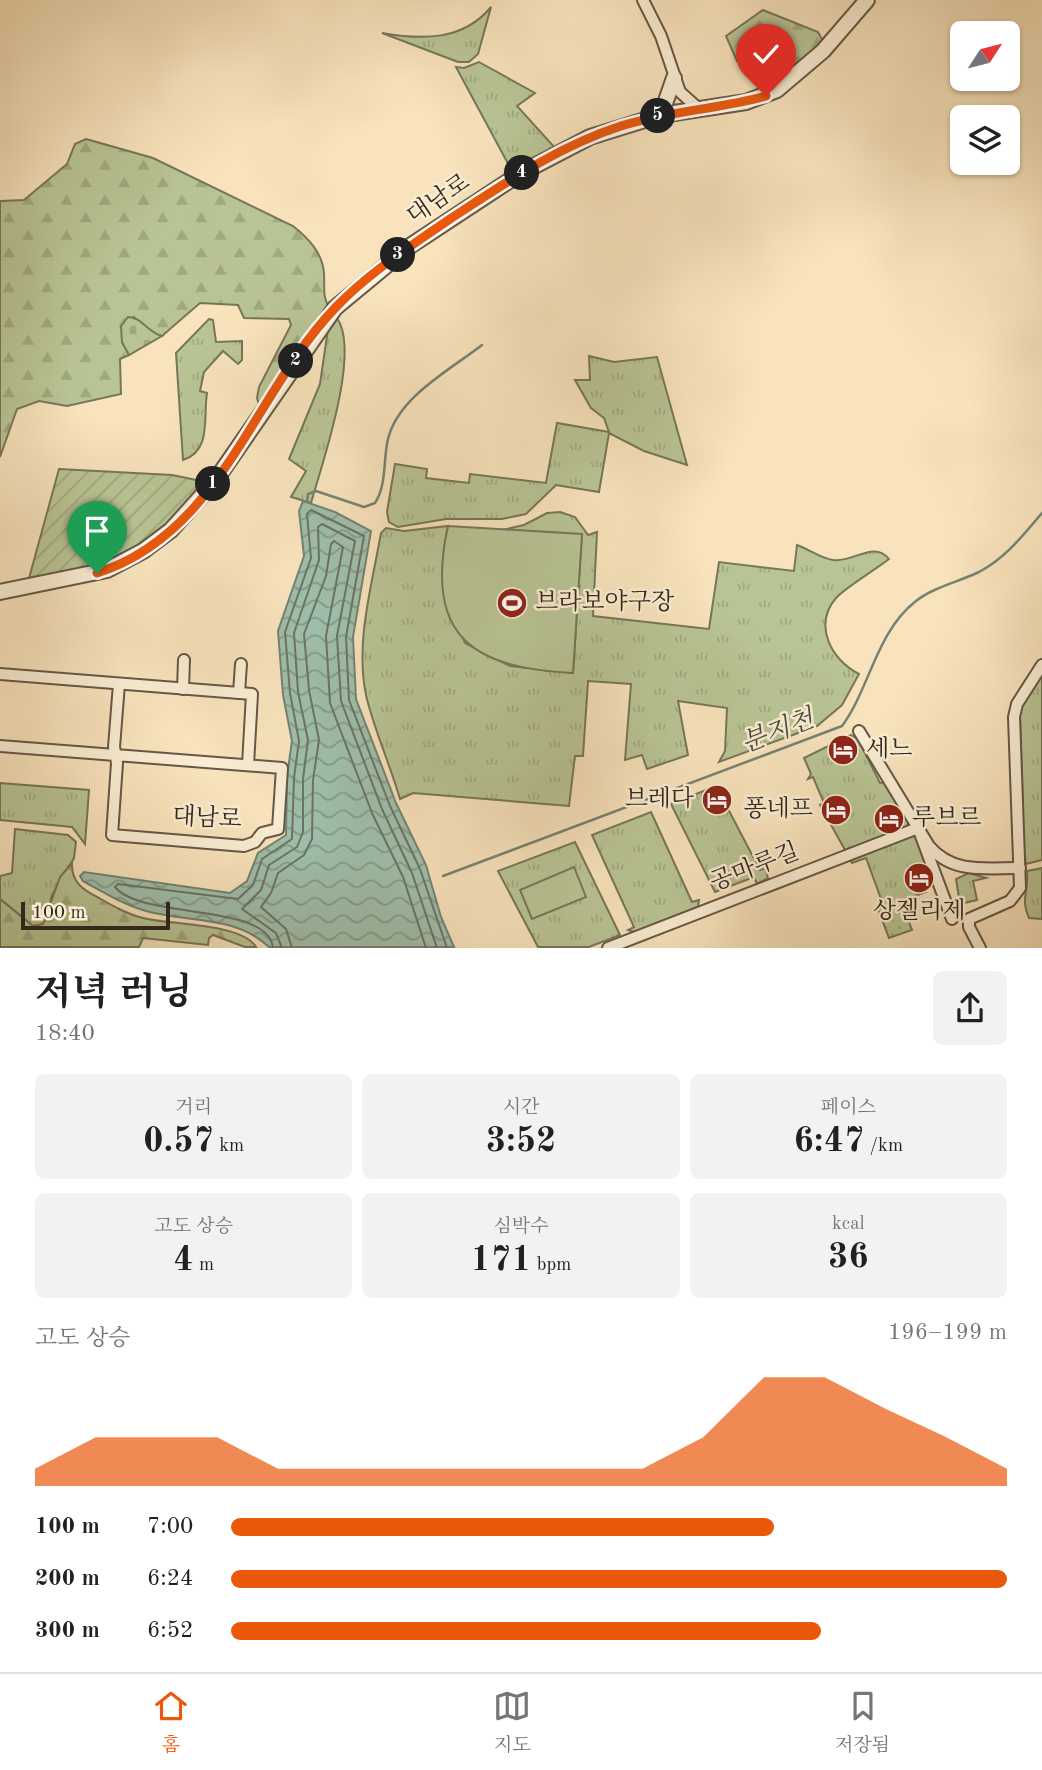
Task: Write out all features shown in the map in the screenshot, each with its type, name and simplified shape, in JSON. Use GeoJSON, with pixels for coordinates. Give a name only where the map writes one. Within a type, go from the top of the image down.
{"type":"FeatureCollection","features":[{"type":"Feature","properties":{"kind":"street"},"geometry":{"type":"LineString","coordinates":[[643,0],[661,36],[674,78],[685,99],[699,109]]}},
{"type":"Feature","properties":{"kind":"street","name":"대남로"},"geometry":{"type":"LineString","coordinates":[[0,592],[97,573],[124,562],[153,545],[187,516],[207,492],[314,335],[353,290],[410,246],[521,173],[600,133],[661,116],[746,102],[777,90],[824,51],[867,0]]}},
{"type":"Feature","properties":{"kind":"street"},"geometry":{"type":"LineString","coordinates":[[661,116],[674,78]]}},
{"type":"Feature","properties":{"kind":"street"},"geometry":{"type":"LineString","coordinates":[[183,688],[184,660]]}},
{"type":"Feature","properties":{"kind":"street"},"geometry":{"type":"LineString","coordinates":[[239,693],[241,664]]}},
{"type":"Feature","properties":{"kind":"street"},"geometry":{"type":"LineString","coordinates":[[980,947],[969,927],[969,919],[1015,898],[1020,888],[1014,717],[1017,704],[1042,664]]}},
{"type":"Feature","properties":{"kind":"street"},"geometry":{"type":"LineString","coordinates":[[0,674],[252,694],[248,765]]}},
{"type":"Feature","properties":{"kind":"street","name":"대남로"},"geometry":{"type":"LineString","coordinates":[[0,746],[116,755],[248,765],[282,768],[280,826],[275,831],[262,833],[256,842],[244,846],[112,835],[116,755],[119,684]]}},
{"type":"Feature","properties":{"kind":"street"},"geometry":{"type":"LineString","coordinates":[[859,731],[937,855],[951,864],[1020,868]]}},
{"type":"Feature","properties":{"kind":"street"},"geometry":{"type":"LineString","coordinates":[[918,828],[952,919]]}},
{"type":"Feature","properties":{"kind":"street","name":"공마루길"},"geometry":{"type":"LineString","coordinates":[[608,947],[918,828]]}},
{"type":"Feature","properties":{"kind":"green space"},"geometry":{"type":"Polygon","coordinates":[[[491,7],[478,54],[469,62],[458,62],[382,33],[427,37],[455,32],[480,18],[491,7]]]}},
{"type":"Feature","properties":{"kind":"green space"},"geometry":{"type":"Polygon","coordinates":[[[763,10],[818,32],[823,41],[794,68],[768,74],[751,51],[737,61],[726,36],[763,10]]]}},
{"type":"Feature","properties":{"kind":"green space"},"geometry":{"type":"Polygon","coordinates":[[[479,62],[535,93],[517,106],[556,149],[513,173],[456,67],[464,68],[479,62]]]}},
{"type":"Feature","properties":{"kind":"green space"},"geometry":{"type":"Polygon","coordinates":[[[86,139],[153,158],[293,226],[309,241],[321,259],[329,307],[260,408],[257,398],[259,387],[291,325],[289,319],[244,318],[238,305],[200,303],[162,336],[154,334],[134,317],[122,342],[129,355],[120,359],[121,394],[67,406],[39,401],[17,409],[0,457],[0,201],[24,200],[67,164],[75,144],[86,139]]]}},
{"type":"Feature","properties":{"kind":"green space"},"geometry":{"type":"Polygon","coordinates":[[[128,317],[162,336],[129,355],[122,342],[121,326],[128,317]]]}},
{"type":"Feature","properties":{"kind":"green space"},"geometry":{"type":"Polygon","coordinates":[[[337,318],[343,334],[345,356],[342,381],[311,503],[291,497],[306,471],[289,459],[320,384],[328,329],[337,318]]]}},
{"type":"Feature","properties":{"kind":"green space"},"geometry":{"type":"Polygon","coordinates":[[[209,319],[213,320],[216,342],[242,341],[242,360],[238,364],[223,351],[204,372],[200,391],[207,393],[202,441],[192,456],[183,460],[176,353],[209,319]]]}},
{"type":"Feature","properties":{"kind":"green space"},"geometry":{"type":"Polygon","coordinates":[[[589,356],[614,362],[657,357],[687,465],[644,451],[609,433],[599,492],[556,485],[526,514],[502,519],[446,519],[398,527],[389,522],[387,512],[395,464],[427,469],[426,478],[469,483],[470,474],[546,483],[557,423],[609,432],[604,418],[591,408],[575,380],[590,380],[589,356]]]}},
{"type":"Feature","properties":{"kind":"green space"},"geometry":{"type":"Polygon","coordinates":[[[59,469],[172,475],[206,482],[171,525],[118,561],[28,582],[59,469]]]}},
{"type":"Feature","properties":{"kind":"green space"},"geometry":{"type":"Polygon","coordinates":[[[560,512],[575,517],[588,535],[597,532],[593,616],[709,629],[719,562],[794,571],[797,545],[833,560],[870,552],[883,554],[889,559],[836,598],[826,619],[828,641],[833,651],[849,668],[859,674],[842,705],[817,726],[719,762],[725,751],[727,708],[678,701],[688,755],[647,769],[642,755],[625,760],[631,684],[588,681],[583,756],[575,756],[569,806],[413,793],[400,799],[369,708],[363,675],[366,614],[381,533],[386,528],[404,531],[448,526],[443,560],[445,587],[465,643],[510,666],[573,673],[582,535],[502,530],[524,525],[547,513],[560,512]]]}},
{"type":"Feature","properties":{"kind":"green space","name":"브라보야구장"},"geometry":{"type":"Polygon","coordinates":[[[448,526],[582,534],[573,673],[537,670],[507,663],[482,653],[463,638],[450,619],[443,594],[442,563],[448,526]]]}},
{"type":"Feature","properties":{"kind":"green space"},"geometry":{"type":"Polygon","coordinates":[[[1042,674],[1042,860],[1026,864],[1020,826],[1023,807],[1020,715],[1021,706],[1042,674]]]}},
{"type":"Feature","properties":{"kind":"green space"},"geometry":{"type":"Polygon","coordinates":[[[851,735],[858,739],[880,783],[886,782],[909,822],[906,828],[845,850],[820,805],[824,803],[813,777],[808,779],[811,774],[804,758],[851,735]]]}},
{"type":"Feature","properties":{"kind":"green space"},"geometry":{"type":"Polygon","coordinates":[[[0,783],[89,790],[85,844],[72,827],[0,820],[0,783]]]}},
{"type":"Feature","properties":{"kind":"green space"},"geometry":{"type":"Polygon","coordinates":[[[716,786],[760,870],[765,868],[768,878],[757,884],[754,877],[715,892],[671,804],[716,786]]]}},
{"type":"Feature","properties":{"kind":"green space"},"geometry":{"type":"Polygon","coordinates":[[[651,812],[692,902],[699,900],[698,907],[634,932],[628,930],[634,927],[592,835],[651,812]]]}},
{"type":"Feature","properties":{"kind":"green space"},"geometry":{"type":"Polygon","coordinates":[[[15,829],[68,835],[76,842],[74,858],[52,895],[43,924],[33,926],[0,899],[0,876],[12,873],[15,829]]]}},
{"type":"Feature","properties":{"kind":"green space"},"geometry":{"type":"Polygon","coordinates":[[[915,835],[935,885],[925,889],[926,892],[884,907],[866,858],[852,863],[850,859],[915,835]]]}},
{"type":"Feature","properties":{"kind":"green space"},"geometry":{"type":"Polygon","coordinates":[[[575,842],[620,935],[589,947],[538,947],[498,871],[575,842]]]}},
{"type":"Feature","properties":{"kind":"green space"},"geometry":{"type":"Polygon","coordinates":[[[72,863],[76,880],[83,888],[126,912],[143,918],[236,933],[256,947],[245,947],[213,935],[209,938],[208,945],[143,938],[139,947],[0,947],[0,899],[33,926],[43,924],[60,877],[72,863]]]}},
{"type":"Feature","properties":{"kind":"green space"},"geometry":{"type":"Polygon","coordinates":[[[574,867],[586,897],[532,919],[520,890],[574,867]]]}},
{"type":"Feature","properties":{"kind":"green space"},"geometry":{"type":"Polygon","coordinates":[[[1042,868],[1042,919],[1029,918],[1025,900],[1027,871],[1042,868]]]}},
{"type":"Feature","properties":{"kind":"green space"},"geometry":{"type":"Polygon","coordinates":[[[969,873],[986,878],[973,881],[977,900],[960,904],[956,879],[969,873]]]}},
{"type":"Feature","properties":{"kind":"green space"},"geometry":{"type":"Polygon","coordinates":[[[901,901],[912,930],[889,938],[878,909],[901,901]]]}},
{"type":"Feature","properties":{"kind":"water"},"geometry":{"type":"Polygon","coordinates":[[[303,501],[335,512],[371,531],[353,637],[356,699],[396,803],[426,865],[441,917],[454,947],[269,947],[256,937],[226,925],[162,915],[138,908],[83,881],[80,876],[84,872],[230,893],[247,881],[258,853],[286,835],[287,776],[292,741],[283,695],[278,631],[304,556],[299,511],[303,501]]]}},
{"type":"Feature","properties":{"kind":"waterway"},"geometry":{"type":"LineString","coordinates":[[307,502],[308,494],[316,491],[364,507],[375,503],[383,480],[388,439],[402,410],[427,386],[482,345]]}},
{"type":"Feature","properties":{"kind":"waterway","name":"분지천"},"geometry":{"type":"LineString","coordinates":[[443,876],[842,726],[860,695],[882,644],[902,614],[923,596],[979,572],[998,560],[1014,546],[1042,513]]}},
{"type":"Feature","properties":{"kind":"place","name":"브라보야구장"},"geometry":{"type":"Point","coordinates":[512,603]}},
{"type":"Feature","properties":{"kind":"place","name":"세느"},"geometry":{"type":"Point","coordinates":[843,750]}},
{"type":"Feature","properties":{"kind":"place","name":"브레다"},"geometry":{"type":"Point","coordinates":[717,800]}},
{"type":"Feature","properties":{"kind":"place","name":"퐁네프"},"geometry":{"type":"Point","coordinates":[836,810]}},
{"type":"Feature","properties":{"kind":"place","name":"루브르"},"geometry":{"type":"Point","coordinates":[889,819]}},
{"type":"Feature","properties":{"kind":"place","name":"상젤리제"},"geometry":{"type":"Point","coordinates":[919,878]}},
{"type":"Feature","properties":{"kind":"route"},"geometry":{"type":"LineString","coordinates":[[97,573],[143,551],[187,516],[230,460],[334,308],[410,246],[521,173],[590,137],[661,116],[725,106],[766,96]]}}]}
